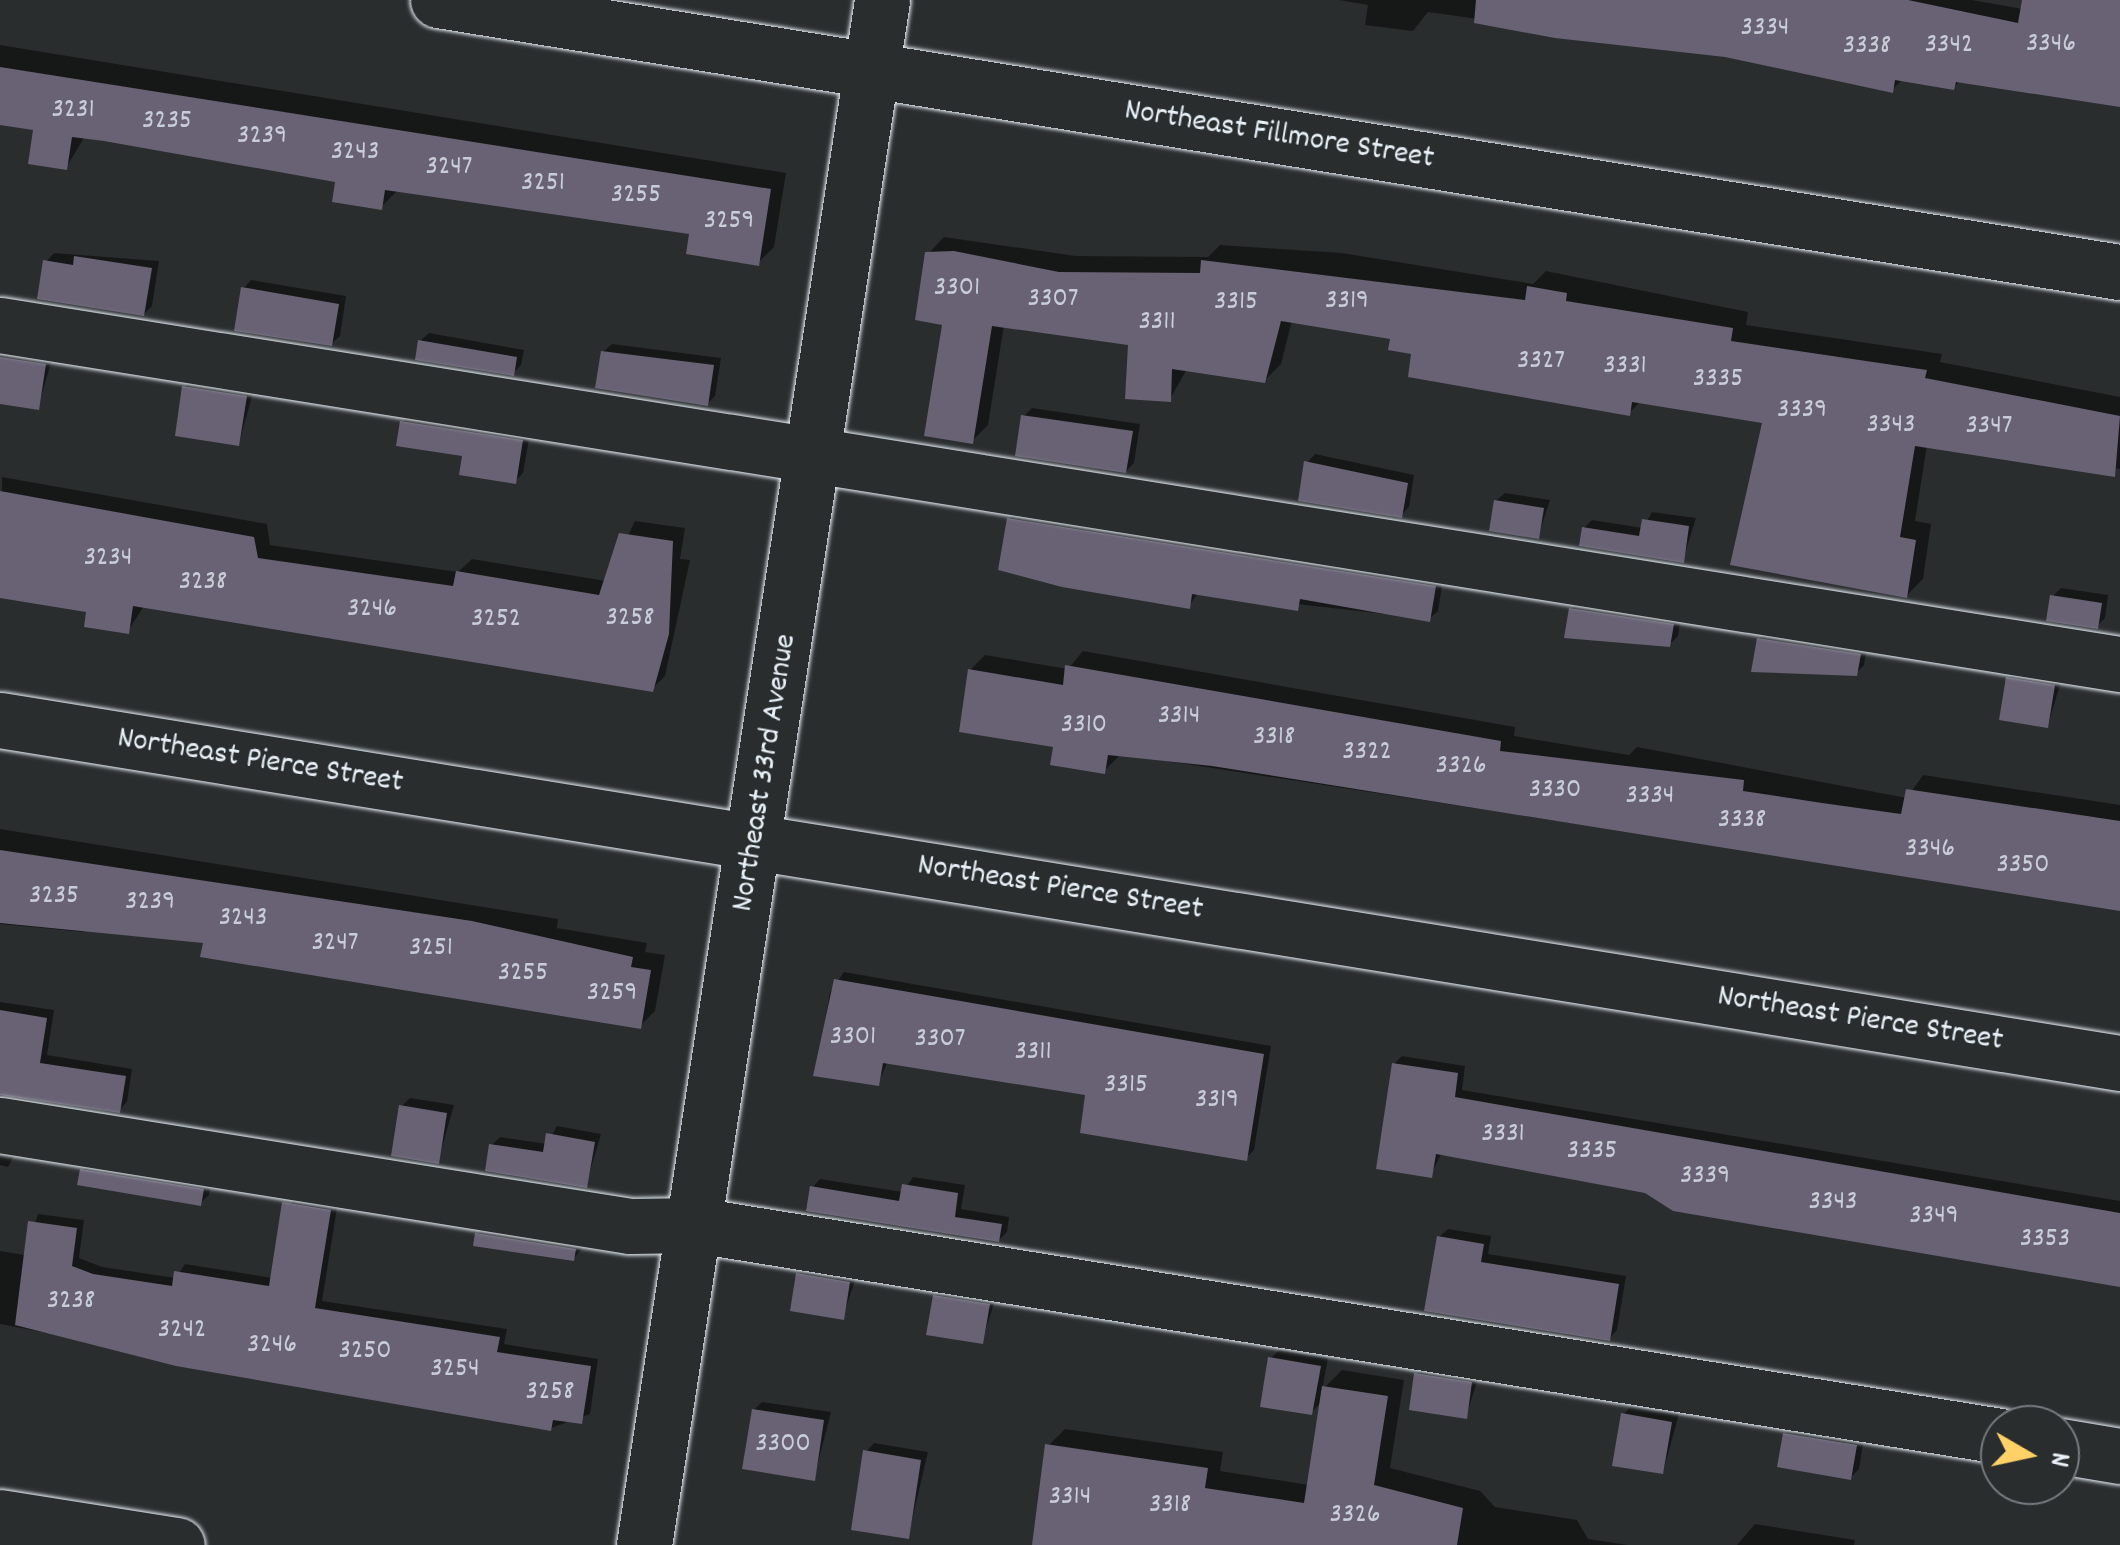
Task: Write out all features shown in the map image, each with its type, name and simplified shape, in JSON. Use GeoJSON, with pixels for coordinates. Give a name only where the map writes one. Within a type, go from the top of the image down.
{"type":"FeatureCollection","features":[{"type":"Feature","properties":{"kind":"street","name":"Northeast Fillmore Street"},"geometry":{"type":"LineString","coordinates":[[438,0],[2120,272]]}},
{"type":"Feature","properties":{"kind":"street","name":"Northeast 33rd Avenue"},"geometry":{"type":"LineString","coordinates":[[644,1545],[882,0]]}},
{"type":"Feature","properties":{"kind":"street"},"geometry":{"type":"LineString","coordinates":[[0,325],[814,451],[2120,664]]}},
{"type":"Feature","properties":{"kind":"street","name":"Northeast Pierce Street"},"geometry":{"type":"LineString","coordinates":[[0,720],[2120,1063]]}},
{"type":"Feature","properties":{"kind":"street"},"geometry":{"type":"LineString","coordinates":[[0,1125],[630,1226],[696,1225],[1980,1433]]}},
{"type":"Feature","properties":{"kind":"street"},"geometry":{"type":"LineString","coordinates":[[2080,1449],[2120,1456]]}},
{"type":"Feature","properties":{"kind":"street"},"geometry":{"type":"LineString","coordinates":[[0,1517],[177,1545]]}},
{"type":"Feature","properties":{"kind":"building"},"geometry":{"type":"Polygon","coordinates":[[[1476,0],[1908,0],[2018,23],[2022,0],[2120,0],[2120,107],[1956,82],[1954,90],[1895,80],[1893,93],[1725,57],[1555,38],[1474,23],[1476,0]]]}},
{"type":"Feature","properties":{"kind":"building"},"geometry":{"type":"Polygon","coordinates":[[[0,67],[771,189],[759,266],[686,254],[689,234],[385,190],[382,210],[332,202],[335,182],[104,141],[72,137],[67,170],[28,164],[33,130],[0,125],[0,67]]]}},
{"type":"Feature","properties":{"kind":"building"},"geometry":{"type":"Polygon","coordinates":[[[954,251],[1059,272],[1200,273],[1201,260],[1525,300],[1527,286],[1567,293],[1566,301],[1733,328],[1731,341],[1927,370],[1925,378],[2120,416],[2115,477],[1915,446],[1900,537],[1916,540],[1907,598],[1730,565],[1762,423],[1632,402],[1630,416],[1408,377],[1411,354],[1388,350],[1390,339],[1281,321],[1265,383],[1172,369],[1171,402],[1125,399],[1128,345],[992,326],[973,444],[924,436],[942,325],[915,320],[925,252],[954,251]]]}},
{"type":"Feature","properties":{"kind":"building"},"geometry":{"type":"Polygon","coordinates":[[[74,256],[152,268],[144,316],[37,299],[43,260],[73,265],[74,256]]]}},
{"type":"Feature","properties":{"kind":"building"},"geometry":{"type":"Polygon","coordinates":[[[241,287],[339,304],[332,346],[234,331],[241,287]]]}},
{"type":"Feature","properties":{"kind":"building"},"geometry":{"type":"Polygon","coordinates":[[[418,340],[517,357],[514,376],[415,360],[418,340]]]}},
{"type":"Feature","properties":{"kind":"building"},"geometry":{"type":"Polygon","coordinates":[[[601,351],[714,365],[708,406],[595,388],[601,351]]]}},
{"type":"Feature","properties":{"kind":"building"},"geometry":{"type":"Polygon","coordinates":[[[0,357],[46,364],[39,410],[0,404],[0,357]]]}},
{"type":"Feature","properties":{"kind":"building"},"geometry":{"type":"Polygon","coordinates":[[[182,386],[247,396],[239,446],[175,436],[182,386]]]}},
{"type":"Feature","properties":{"kind":"building"},"geometry":{"type":"Polygon","coordinates":[[[1021,415],[1133,431],[1126,473],[1015,456],[1021,415]]]}},
{"type":"Feature","properties":{"kind":"building"},"geometry":{"type":"Polygon","coordinates":[[[400,421],[523,440],[516,484],[459,475],[462,456],[396,446],[400,421]]]}},
{"type":"Feature","properties":{"kind":"building"},"geometry":{"type":"Polygon","coordinates":[[[1304,461],[1408,483],[1402,518],[1298,501],[1304,461]]]}},
{"type":"Feature","properties":{"kind":"building"},"geometry":{"type":"Polygon","coordinates":[[[0,491],[254,537],[258,558],[453,586],[456,571],[599,595],[619,533],[673,541],[669,634],[653,692],[133,606],[129,634],[84,627],[86,612],[0,598],[0,491]]]}},
{"type":"Feature","properties":{"kind":"building"},"geometry":{"type":"Polygon","coordinates":[[[1494,500],[1544,508],[1539,539],[1489,531],[1494,500]]]}},
{"type":"Feature","properties":{"kind":"building"},"geometry":{"type":"Polygon","coordinates":[[[1007,518],[1436,586],[1430,622],[1300,599],[1298,611],[1192,594],[1190,609],[1062,587],[998,570],[1007,518]]]}},
{"type":"Feature","properties":{"kind":"building"},"geometry":{"type":"Polygon","coordinates":[[[1642,519],[1689,526],[1684,563],[1579,546],[1582,527],[1639,536],[1642,519]]]}},
{"type":"Feature","properties":{"kind":"building"},"geometry":{"type":"Polygon","coordinates":[[[2050,595],[2102,603],[2098,629],[2046,621],[2050,595]]]}},
{"type":"Feature","properties":{"kind":"building"},"geometry":{"type":"Polygon","coordinates":[[[1569,608],[1674,624],[1670,647],[1564,638],[1569,608]]]}},
{"type":"Feature","properties":{"kind":"building"},"geometry":{"type":"Polygon","coordinates":[[[1757,638],[1861,654],[1857,676],[1751,672],[1757,638]]]}},
{"type":"Feature","properties":{"kind":"building"},"geometry":{"type":"Polygon","coordinates":[[[1065,665],[1501,741],[1500,751],[1744,780],[1743,791],[1822,803],[1901,814],[1906,789],[2120,821],[2120,911],[1212,766],[1108,755],[1105,774],[1050,765],[1053,747],[959,732],[968,669],[1063,685],[1065,665]]]}},
{"type":"Feature","properties":{"kind":"building"},"geometry":{"type":"Polygon","coordinates":[[[2006,677],[2055,685],[2048,728],[1999,720],[2006,677]]]}},
{"type":"Feature","properties":{"kind":"building"},"geometry":{"type":"Polygon","coordinates":[[[0,850],[472,921],[633,957],[631,967],[651,970],[641,1029],[200,957],[203,943],[0,923],[0,850]]]}},
{"type":"Feature","properties":{"kind":"building"},"geometry":{"type":"Polygon","coordinates":[[[834,979],[1264,1054],[1247,1161],[1080,1133],[1085,1095],[883,1063],[879,1086],[813,1076],[834,979]]]}},
{"type":"Feature","properties":{"kind":"building"},"geometry":{"type":"Polygon","coordinates":[[[0,1010],[47,1018],[40,1063],[126,1076],[120,1113],[0,1095],[0,1010]]]}},
{"type":"Feature","properties":{"kind":"building"},"geometry":{"type":"Polygon","coordinates":[[[1392,1063],[1458,1073],[1455,1097],[2120,1213],[2120,1287],[1673,1211],[1645,1193],[1436,1154],[1432,1178],[1376,1169],[1392,1063]]]}},
{"type":"Feature","properties":{"kind":"building"},"geometry":{"type":"Polygon","coordinates":[[[399,1105],[447,1113],[439,1164],[391,1156],[399,1105]]]}},
{"type":"Feature","properties":{"kind":"building"},"geometry":{"type":"Polygon","coordinates":[[[546,1133],[595,1142],[587,1188],[485,1171],[489,1144],[543,1152],[546,1133]]]}},
{"type":"Feature","properties":{"kind":"building"},"geometry":{"type":"Polygon","coordinates":[[[80,1169],[204,1189],[201,1206],[77,1185],[80,1169]]]}},
{"type":"Feature","properties":{"kind":"building"},"geometry":{"type":"Polygon","coordinates":[[[902,1184],[958,1193],[955,1217],[1002,1224],[999,1242],[806,1211],[810,1186],[899,1201],[902,1184]]]}},
{"type":"Feature","properties":{"kind":"building"},"geometry":{"type":"Polygon","coordinates":[[[282,1202],[331,1210],[315,1308],[500,1337],[497,1352],[591,1366],[582,1424],[553,1420],[551,1431],[176,1366],[15,1325],[28,1221],[77,1228],[72,1266],[93,1274],[172,1286],[174,1271],[269,1286],[282,1202]]]}},
{"type":"Feature","properties":{"kind":"building"},"geometry":{"type":"Polygon","coordinates":[[[475,1233],[576,1249],[574,1261],[473,1246],[475,1233]]]}},
{"type":"Feature","properties":{"kind":"building"},"geometry":{"type":"Polygon","coordinates":[[[1437,1236],[1484,1244],[1481,1262],[1619,1284],[1610,1341],[1424,1311],[1437,1236]]]}},
{"type":"Feature","properties":{"kind":"building"},"geometry":{"type":"Polygon","coordinates":[[[796,1273],[850,1282],[844,1320],[790,1311],[796,1273]]]}},
{"type":"Feature","properties":{"kind":"building"},"geometry":{"type":"Polygon","coordinates":[[[933,1295],[990,1304],[983,1344],[926,1335],[933,1295]]]}},
{"type":"Feature","properties":{"kind":"building"},"geometry":{"type":"Polygon","coordinates":[[[1268,1357],[1321,1366],[1312,1415],[1260,1407],[1268,1357]]]}},
{"type":"Feature","properties":{"kind":"building"},"geometry":{"type":"Polygon","coordinates":[[[1414,1373],[1472,1382],[1467,1419],[1409,1410],[1414,1373]]]}},
{"type":"Feature","properties":{"kind":"building"},"geometry":{"type":"Polygon","coordinates":[[[1322,1386],[1388,1396],[1374,1485],[1463,1508],[1457,1545],[1032,1545],[1045,1444],[1208,1468],[1205,1488],[1304,1503],[1322,1386]]]}},
{"type":"Feature","properties":{"kind":"building"},"geometry":{"type":"Polygon","coordinates":[[[752,1409],[824,1420],[815,1481],[742,1469],[752,1409]]]}},
{"type":"Feature","properties":{"kind":"building"},"geometry":{"type":"Polygon","coordinates":[[[1621,1413],[1672,1422],[1663,1474],[1612,1466],[1621,1413]]]}},
{"type":"Feature","properties":{"kind":"building"},"geometry":{"type":"Polygon","coordinates":[[[1783,1433],[1857,1445],[1851,1480],[1777,1467],[1783,1433]]]}},
{"type":"Feature","properties":{"kind":"building"},"geometry":{"type":"Polygon","coordinates":[[[863,1450],[921,1460],[909,1539],[851,1530],[863,1450]]]}}]}
